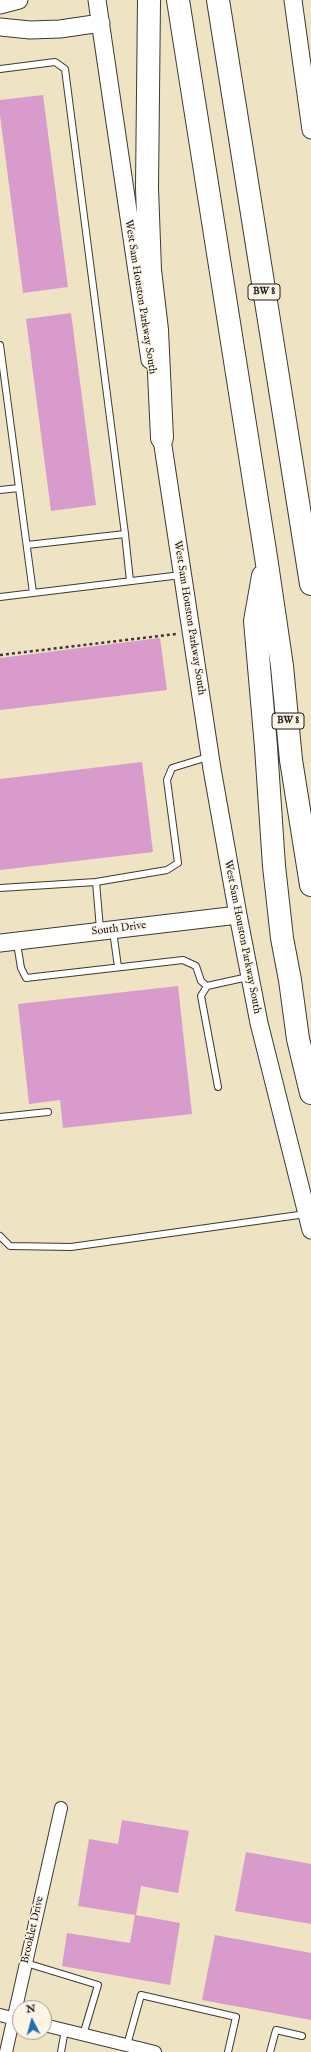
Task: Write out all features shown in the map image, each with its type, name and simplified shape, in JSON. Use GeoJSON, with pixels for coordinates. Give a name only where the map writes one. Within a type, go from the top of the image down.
{"type":"FeatureCollection","features":[{"type":"Feature","properties":{"kind":"highway"},"geometry":{"type":"LineString","coordinates":[[149,0],[147,188],[150,270],[157,330],[162,438]]}},
{"type":"Feature","properties":{"kind":"highway","name":"BW 8"},"geometry":{"type":"LineString","coordinates":[[178,0],[266,557],[282,666],[291,760],[311,886]]}},
{"type":"Feature","properties":{"kind":"highway","name":"BW 8"},"geometry":{"type":"LineString","coordinates":[[218,0],[311,584]]}},
{"type":"Feature","properties":{"kind":"highway"},"geometry":{"type":"LineString","coordinates":[[266,557],[255,622],[266,747],[274,866],[282,938],[290,980],[298,1039],[311,1093]]}},
{"type":"Feature","properties":{"kind":"main road"},"geometry":{"type":"LineString","coordinates":[[0,5],[19,0]]}},
{"type":"Feature","properties":{"kind":"main road","name":"West Sam Houston Parkway South"},"geometry":{"type":"LineString","coordinates":[[97,0],[210,756],[258,1023],[309,1222]]}},
{"type":"Feature","properties":{"kind":"main road"},"geometry":{"type":"LineString","coordinates":[[293,0],[311,130]]}},
{"type":"Feature","properties":{"kind":"main road"},"geometry":{"type":"LineString","coordinates":[[0,27],[30,30],[60,29],[100,23]]}},
{"type":"Feature","properties":{"kind":"main road","name":"South Drive"},"geometry":{"type":"LineString","coordinates":[[0,943],[238,915]]}},
{"type":"Feature","properties":{"kind":"street","name":"Brooklet Drive"},"geometry":{"type":"LineString","coordinates":[[19,2000],[26,1963],[61,1808]]}},
{"type":"Feature","properties":{"kind":"street"},"geometry":{"type":"LineString","coordinates":[[0,2015],[12,2018]]}},
{"type":"Feature","properties":{"kind":"street"},"geometry":{"type":"LineString","coordinates":[[52,2027],[155,2052]]}},
{"type":"Feature","properties":{"kind":"street","name":"Brooklet Drive"},"geometry":{"type":"LineString","coordinates":[[6,2052],[12,2032]]}},
{"type":"Feature","properties":{"kind":"lane"},"geometry":{"type":"LineString","coordinates":[[0,69],[55,62],[65,69],[130,581]]}},
{"type":"Feature","properties":{"kind":"lane"},"geometry":{"type":"LineString","coordinates":[[0,346],[33,593]]}},
{"type":"Feature","properties":{"kind":"lane"},"geometry":{"type":"LineString","coordinates":[[0,490],[19,488]]}},
{"type":"Feature","properties":{"kind":"lane"},"geometry":{"type":"LineString","coordinates":[[26,545],[125,534]]}},
{"type":"Feature","properties":{"kind":"lane"},"geometry":{"type":"LineString","coordinates":[[0,597],[182,575]]}},
{"type":"Feature","properties":{"kind":"lane"},"geometry":{"type":"LineString","coordinates":[[0,888],[96,882],[167,870],[178,862],[167,780],[172,768],[210,756]]}},
{"type":"Feature","properties":{"kind":"lane"},"geometry":{"type":"LineString","coordinates":[[96,882],[106,930],[118,967]]}},
{"type":"Feature","properties":{"kind":"lane"},"geometry":{"type":"LineString","coordinates":[[17,941],[22,968],[26,978],[183,960],[196,966],[201,981],[207,986]]}},
{"type":"Feature","properties":{"kind":"lane"},"geometry":{"type":"LineString","coordinates":[[218,1087],[201,996],[207,986],[250,977]]}},
{"type":"Feature","properties":{"kind":"lane"},"geometry":{"type":"LineString","coordinates":[[0,1117],[48,1112]]}},
{"type":"Feature","properties":{"kind":"lane"},"geometry":{"type":"LineString","coordinates":[[0,1236],[10,1246],[71,1247],[309,1222]]}},
{"type":"Feature","properties":{"kind":"lane"},"geometry":{"type":"LineString","coordinates":[[26,1963],[98,1985],[83,2035]]}},
{"type":"Feature","properties":{"kind":"lane"},"geometry":{"type":"LineString","coordinates":[[127,2045],[141,1996],[236,2017],[228,2052]]}},
{"type":"Feature","properties":{"kind":"lane"},"geometry":{"type":"LineString","coordinates":[[61,2052],[65,2030]]}},
{"type":"Feature","properties":{"kind":"lane"},"geometry":{"type":"LineString","coordinates":[[270,2052],[276,2030],[302,2036]]}},
{"type":"Feature","properties":{"kind":"path"},"geometry":{"type":"LineString","coordinates":[[0,655],[191,632]]}},
{"type":"Feature","properties":{"kind":"building"},"geometry":{"type":"Polygon","coordinates":[[[43,95],[68,287],[23,293],[0,115],[0,100],[43,95]]]}},
{"type":"Feature","properties":{"kind":"building"},"geometry":{"type":"Polygon","coordinates":[[[71,313],[96,505],[51,511],[26,319],[71,313]]]}},
{"type":"Feature","properties":{"kind":"building"},"geometry":{"type":"Polygon","coordinates":[[[160,638],[167,690],[0,710],[0,658],[160,638]]]}},
{"type":"Feature","properties":{"kind":"building"},"geometry":{"type":"Polygon","coordinates":[[[142,762],[153,852],[0,870],[0,779],[142,762]]]}},
{"type":"Feature","properties":{"kind":"building"},"geometry":{"type":"Polygon","coordinates":[[[178,986],[192,1114],[63,1128],[60,1100],[29,1104],[18,1004],[178,986]]]}},
{"type":"Feature","properties":{"kind":"building"},"geometry":{"type":"Polygon","coordinates":[[[122,1820],[189,1831],[178,1893],[141,1886],[136,1915],[180,1923],[170,1985],[62,1966],[67,1933],[130,1943],[135,1915],[78,1906],[89,1839],[118,1844],[122,1820]]]}},
{"type":"Feature","properties":{"kind":"building"},"geometry":{"type":"Polygon","coordinates":[[[246,1852],[311,1864],[311,1924],[235,1911],[246,1852]]]}},
{"type":"Feature","properties":{"kind":"building"},"geometry":{"type":"Polygon","coordinates":[[[215,1935],[311,1953],[311,2020],[202,2000],[215,1935]]]}}]}
